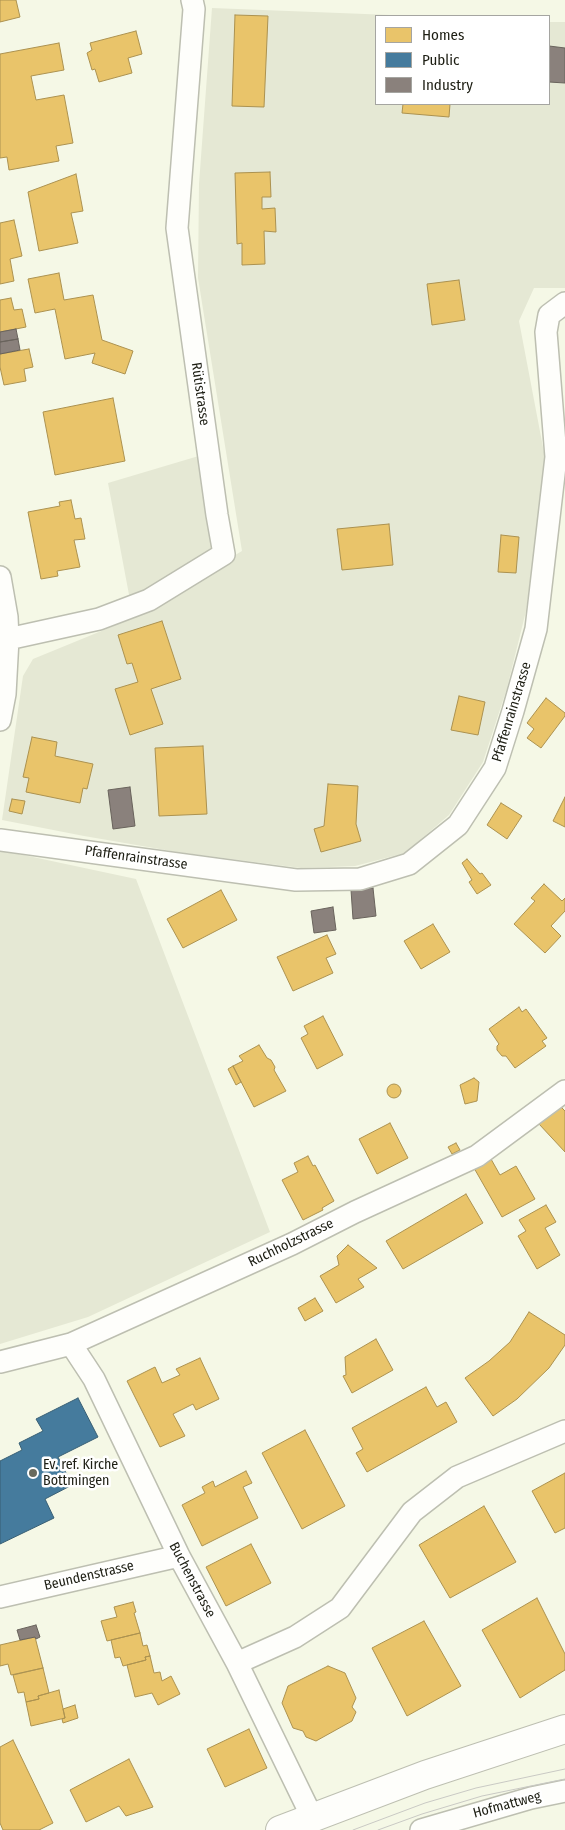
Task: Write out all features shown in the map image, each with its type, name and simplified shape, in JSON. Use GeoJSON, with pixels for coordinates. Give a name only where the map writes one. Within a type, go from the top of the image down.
{"type":"FeatureCollection","features":[{"type":"Feature","properties":{"kind":"main road"},"geometry":{"type":"LineString","coordinates":[[280,1830],[425,1775],[565,1729]]}},
{"type":"Feature","properties":{"kind":"street","name":"Rütistrasse"},"geometry":{"type":"LineString","coordinates":[[8,639],[99,619],[148,600],[224,554],[177,228],[194,9],[192,0]]}},
{"type":"Feature","properties":{"kind":"street","name":"Pfaffenrainstrasse"},"geometry":{"type":"LineString","coordinates":[[0,840],[296,880],[360,878],[409,864],[458,825],[495,768],[536,629],[556,457],[546,332],[549,315],[565,303]]}},
{"type":"Feature","properties":{"kind":"street"},"geometry":{"type":"LineString","coordinates":[[0,577],[7,617],[8,639],[5,694],[0,720]]}},
{"type":"Feature","properties":{"kind":"street","name":"Ruchholzstrasse"},"geometry":{"type":"LineString","coordinates":[[0,1362],[71,1344],[292,1244],[361,1209],[477,1156],[565,1091]]}},
{"type":"Feature","properties":{"kind":"street","name":"Buchenstrasse"},"geometry":{"type":"LineString","coordinates":[[71,1344],[94,1379],[179,1556],[236,1663],[312,1817]]}},
{"type":"Feature","properties":{"kind":"street"},"geometry":{"type":"LineString","coordinates":[[236,1663],[295,1637],[340,1608],[412,1512],[457,1477],[565,1431]]}},
{"type":"Feature","properties":{"kind":"street","name":"Beundenstrasse"},"geometry":{"type":"LineString","coordinates":[[0,1597],[179,1556]]}},
{"type":"Feature","properties":{"kind":"street","name":"Hofmattweg"},"geometry":{"type":"LineString","coordinates":[[420,1830],[531,1798],[565,1791]]}},
{"type":"Feature","properties":{"kind":"green space"},"geometry":{"type":"Polygon","coordinates":[[[212,8],[390,15],[375,15],[375,105],[550,105],[550,22],[565,22],[565,288],[534,288],[519,321],[546,463],[526,611],[507,688],[483,762],[449,815],[405,853],[355,866],[301,868],[177,852],[2,820],[23,676],[33,659],[116,625],[242,551],[198,278],[199,184],[212,8]]]}},
{"type":"Feature","properties":{"kind":"green space"},"geometry":{"type":"Polygon","coordinates":[[[202,455],[216,550],[130,600],[108,483],[202,455]]]}},
{"type":"Feature","properties":{"kind":"green space"},"geometry":{"type":"Polygon","coordinates":[[[0,850],[136,879],[270,1232],[88,1317],[0,1344],[0,850]]]}},
{"type":"Feature","properties":{"kind":"building: Homes"},"geometry":{"type":"Polygon","coordinates":[[[0,0],[16,0],[20,17],[0,22],[0,0]]]}},
{"type":"Feature","properties":{"kind":"building: Homes"},"geometry":{"type":"Polygon","coordinates":[[[235,15],[268,16],[264,107],[232,106],[235,15]]]}},
{"type":"Feature","properties":{"kind":"building: Homes"},"geometry":{"type":"Polygon","coordinates":[[[136,31],[142,54],[128,58],[132,73],[99,82],[95,69],[92,70],[87,53],[92,50],[90,43],[136,31]]]}},
{"type":"Feature","properties":{"kind":"building: Homes"},"geometry":{"type":"Polygon","coordinates":[[[59,43],[64,70],[31,76],[36,100],[64,95],[73,143],[56,146],[59,161],[9,170],[7,157],[0,158],[0,54],[59,43]]]}},
{"type":"Feature","properties":{"kind":"building: Homes"},"geometry":{"type":"Polygon","coordinates":[[[403,105],[450,105],[449,117],[402,113],[403,105]]]}},
{"type":"Feature","properties":{"kind":"building: Homes"},"geometry":{"type":"Polygon","coordinates":[[[270,172],[271,197],[262,197],[262,209],[275,208],[276,232],[264,231],[265,264],[242,265],[242,243],[237,244],[235,173],[270,172]]]}},
{"type":"Feature","properties":{"kind":"building: Homes"},"geometry":{"type":"Polygon","coordinates":[[[76,174],[83,211],[71,213],[78,243],[39,251],[28,192],[76,174]]]}},
{"type":"Feature","properties":{"kind":"building: Homes"},"geometry":{"type":"Polygon","coordinates":[[[14,220],[22,256],[10,259],[14,281],[0,284],[0,223],[14,220]]]}},
{"type":"Feature","properties":{"kind":"building: Homes"},"geometry":{"type":"Polygon","coordinates":[[[59,273],[64,300],[93,295],[102,340],[133,351],[125,374],[92,363],[95,353],[65,359],[55,309],[35,313],[28,279],[59,273]]]}},
{"type":"Feature","properties":{"kind":"building: Homes"},"geometry":{"type":"Polygon","coordinates":[[[459,280],[465,320],[432,325],[427,284],[459,280]]]}},
{"type":"Feature","properties":{"kind":"building: Homes"},"geometry":{"type":"Polygon","coordinates":[[[11,298],[14,310],[22,309],[26,327],[0,332],[0,300],[11,298]]]}},
{"type":"Feature","properties":{"kind":"building: Homes"},"geometry":{"type":"Polygon","coordinates":[[[29,349],[33,367],[24,369],[26,381],[4,385],[0,367],[0,354],[29,349]]]}},
{"type":"Feature","properties":{"kind":"building: Homes"},"geometry":{"type":"Polygon","coordinates":[[[113,398],[125,461],[55,475],[43,412],[113,398]]]}},
{"type":"Feature","properties":{"kind":"building: Homes"},"geometry":{"type":"Polygon","coordinates":[[[71,500],[75,519],[81,518],[85,539],[74,540],[80,567],[57,571],[58,576],[41,579],[28,512],[60,506],[59,502],[71,500]]]}},
{"type":"Feature","properties":{"kind":"building: Homes"},"geometry":{"type":"Polygon","coordinates":[[[389,524],[393,565],[342,570],[337,529],[389,524]]]}},
{"type":"Feature","properties":{"kind":"building: Homes"},"geometry":{"type":"Polygon","coordinates":[[[501,535],[519,537],[516,573],[498,572],[501,535]]]}},
{"type":"Feature","properties":{"kind":"building: Homes"},"geometry":{"type":"Polygon","coordinates":[[[162,621],[181,679],[151,689],[163,724],[130,735],[115,689],[138,682],[132,663],[127,664],[118,635],[162,621]]]}},
{"type":"Feature","properties":{"kind":"building: Homes"},"geometry":{"type":"Polygon","coordinates":[[[459,696],[485,702],[478,735],[451,730],[459,696]]]}},
{"type":"Feature","properties":{"kind":"building: Homes"},"geometry":{"type":"Polygon","coordinates":[[[546,698],[565,713],[565,716],[541,748],[527,738],[534,729],[527,723],[546,698]]]}},
{"type":"Feature","properties":{"kind":"building: Homes"},"geometry":{"type":"Polygon","coordinates":[[[32,737],[57,742],[55,756],[93,764],[87,789],[83,788],[80,803],[26,792],[29,778],[23,777],[32,737]]]}},
{"type":"Feature","properties":{"kind":"building: Homes"},"geometry":{"type":"Polygon","coordinates":[[[203,746],[207,814],[159,816],[155,748],[203,746]]]}},
{"type":"Feature","properties":{"kind":"building: Homes"},"geometry":{"type":"Polygon","coordinates":[[[328,784],[358,786],[356,824],[361,841],[321,852],[314,829],[324,826],[328,784]]]}},
{"type":"Feature","properties":{"kind":"building: Homes"},"geometry":{"type":"Polygon","coordinates":[[[565,797],[565,827],[553,821],[565,797]]]}},
{"type":"Feature","properties":{"kind":"building: Homes"},"geometry":{"type":"Polygon","coordinates":[[[12,799],[25,801],[22,814],[9,811],[12,799]]]}},
{"type":"Feature","properties":{"kind":"building: Homes"},"geometry":{"type":"Polygon","coordinates":[[[501,803],[522,816],[507,839],[487,825],[501,803]]]}},
{"type":"Feature","properties":{"kind":"building: Homes"},"geometry":{"type":"Polygon","coordinates":[[[467,859],[480,874],[482,873],[491,885],[477,894],[469,882],[472,880],[462,863],[467,859]]]}},
{"type":"Feature","properties":{"kind":"building: Homes"},"geometry":{"type":"Polygon","coordinates":[[[544,884],[562,901],[565,898],[565,911],[551,926],[561,936],[545,953],[514,924],[535,901],[531,898],[544,884]]]}},
{"type":"Feature","properties":{"kind":"building: Homes"},"geometry":{"type":"Polygon","coordinates":[[[221,890],[237,920],[183,948],[167,919],[221,890]]]}},
{"type":"Feature","properties":{"kind":"building: Homes"},"geometry":{"type":"Polygon","coordinates":[[[433,924],[450,952],[421,969],[404,941],[433,924]]]}},
{"type":"Feature","properties":{"kind":"building: Homes"},"geometry":{"type":"Polygon","coordinates":[[[327,935],[336,954],[326,958],[333,973],[293,991],[277,957],[327,935]]]}},
{"type":"Feature","properties":{"kind":"building: Homes"},"geometry":{"type":"Polygon","coordinates":[[[519,1007],[522,1012],[526,1009],[547,1038],[542,1041],[546,1046],[515,1068],[506,1056],[502,1056],[497,1050],[499,1044],[489,1029],[519,1007]]]}},
{"type":"Feature","properties":{"kind":"building: Homes"},"geometry":{"type":"Polygon","coordinates":[[[323,1016],[343,1055],[317,1069],[301,1038],[308,1034],[304,1026],[323,1016]]]}},
{"type":"Feature","properties":{"kind":"building: Homes"},"geometry":{"type":"Polygon","coordinates":[[[259,1045],[267,1058],[271,1060],[275,1067],[274,1070],[286,1091],[254,1107],[233,1066],[243,1061],[239,1056],[259,1045]]]}},
{"type":"Feature","properties":{"kind":"building: Homes"},"geometry":{"type":"Polygon","coordinates":[[[233,1066],[241,1082],[236,1085],[228,1069],[233,1066]]]}},
{"type":"Feature","properties":{"kind":"building: Homes"},"geometry":{"type":"Polygon","coordinates":[[[474,1078],[479,1082],[477,1101],[465,1104],[460,1085],[474,1078]]]}},
{"type":"Feature","properties":{"kind":"building: Homes"},"geometry":{"type":"Polygon","coordinates":[[[394,1084],[399,1086],[401,1091],[399,1096],[394,1098],[389,1096],[387,1091],[389,1086],[394,1084]]]}},
{"type":"Feature","properties":{"kind":"building: Homes"},"geometry":{"type":"Polygon","coordinates":[[[559,1105],[565,1111],[565,1152],[539,1124],[559,1105]]]}},
{"type":"Feature","properties":{"kind":"building: Homes"},"geometry":{"type":"Polygon","coordinates":[[[390,1123],[408,1158],[377,1174],[359,1139],[390,1123]]]}},
{"type":"Feature","properties":{"kind":"building: Homes"},"geometry":{"type":"Polygon","coordinates":[[[456,1143],[460,1150],[452,1154],[448,1147],[456,1143]]]}},
{"type":"Feature","properties":{"kind":"building: Homes"},"geometry":{"type":"Polygon","coordinates":[[[308,1156],[313,1166],[315,1165],[334,1201],[322,1208],[323,1210],[303,1220],[282,1180],[298,1172],[294,1163],[308,1156]]]}},
{"type":"Feature","properties":{"kind":"building: Homes"},"geometry":{"type":"Polygon","coordinates":[[[491,1159],[500,1175],[516,1166],[535,1199],[502,1217],[474,1168],[491,1159]]]}},
{"type":"Feature","properties":{"kind":"building: Homes"},"geometry":{"type":"Polygon","coordinates":[[[466,1194],[483,1223],[403,1269],[386,1241],[466,1194]]]}},
{"type":"Feature","properties":{"kind":"building: Homes"},"geometry":{"type":"Polygon","coordinates":[[[546,1205],[556,1222],[545,1228],[560,1255],[537,1269],[518,1236],[526,1231],[519,1220],[546,1205]]]}},
{"type":"Feature","properties":{"kind":"building: Homes"},"geometry":{"type":"Polygon","coordinates":[[[348,1245],[377,1268],[358,1279],[364,1287],[336,1303],[320,1276],[339,1265],[337,1256],[348,1245]]]}},
{"type":"Feature","properties":{"kind":"building: Homes"},"geometry":{"type":"Polygon","coordinates":[[[315,1298],[323,1311],[305,1321],[298,1308],[315,1298]]]}},
{"type":"Feature","properties":{"kind":"building: Homes"},"geometry":{"type":"Polygon","coordinates":[[[529,1312],[565,1335],[565,1345],[549,1368],[517,1399],[493,1416],[465,1378],[489,1361],[510,1342],[529,1312]]]}},
{"type":"Feature","properties":{"kind":"building: Homes"},"geometry":{"type":"Polygon","coordinates":[[[376,1339],[393,1370],[352,1393],[343,1376],[346,1375],[345,1357],[376,1339]]]}},
{"type":"Feature","properties":{"kind":"building: Homes"},"geometry":{"type":"Polygon","coordinates":[[[200,1358],[219,1399],[196,1410],[193,1404],[173,1414],[185,1436],[160,1447],[127,1381],[155,1367],[162,1383],[180,1375],[176,1369],[200,1358]]]}},
{"type":"Feature","properties":{"kind":"building: Homes"},"geometry":{"type":"Polygon","coordinates":[[[426,1387],[437,1407],[446,1402],[457,1422],[367,1472],[356,1453],[363,1449],[352,1428],[426,1387]]]}},
{"type":"Feature","properties":{"kind":"building: Homes"},"geometry":{"type":"Polygon","coordinates":[[[305,1430],[345,1506],[302,1529],[262,1453],[305,1430]]]}},
{"type":"Feature","properties":{"kind":"building: Homes"},"geometry":{"type":"Polygon","coordinates":[[[246,1471],[252,1483],[243,1487],[258,1518],[202,1546],[182,1505],[205,1493],[202,1487],[213,1481],[215,1487],[246,1471]]]}},
{"type":"Feature","properties":{"kind":"building: Homes"},"geometry":{"type":"Polygon","coordinates":[[[565,1473],[565,1528],[555,1533],[532,1491],[565,1473]]]}},
{"type":"Feature","properties":{"kind":"building: Homes"},"geometry":{"type":"Polygon","coordinates":[[[484,1506],[516,1562],[450,1598],[419,1545],[484,1506]]]}},
{"type":"Feature","properties":{"kind":"building: Homes"},"geometry":{"type":"Polygon","coordinates":[[[251,1544],[271,1583],[226,1606],[206,1567],[251,1544]]]}},
{"type":"Feature","properties":{"kind":"building: Homes"},"geometry":{"type":"Polygon","coordinates":[[[537,1598],[565,1654],[565,1670],[520,1698],[482,1630],[537,1598]]]}},
{"type":"Feature","properties":{"kind":"building: Homes"},"geometry":{"type":"Polygon","coordinates":[[[133,1602],[140,1633],[107,1641],[101,1621],[117,1617],[114,1607],[133,1602]]]}},
{"type":"Feature","properties":{"kind":"building: Homes"},"geometry":{"type":"Polygon","coordinates":[[[424,1621],[461,1686],[407,1716],[372,1648],[424,1621]]]}},
{"type":"Feature","properties":{"kind":"building: Homes"},"geometry":{"type":"Polygon","coordinates":[[[140,1633],[143,1646],[147,1645],[150,1656],[145,1657],[146,1660],[123,1666],[120,1657],[115,1658],[111,1640],[140,1633]]]}},
{"type":"Feature","properties":{"kind":"building: Homes"},"geometry":{"type":"Polygon","coordinates":[[[35,1637],[43,1668],[11,1675],[8,1664],[0,1666],[0,1645],[35,1637]]]}},
{"type":"Feature","properties":{"kind":"building: Homes"},"geometry":{"type":"Polygon","coordinates":[[[150,1656],[154,1673],[160,1672],[162,1681],[171,1676],[180,1694],[158,1705],[152,1693],[135,1697],[127,1665],[146,1660],[145,1657],[150,1656]]]}},
{"type":"Feature","properties":{"kind":"building: Homes"},"geometry":{"type":"Polygon","coordinates":[[[328,1666],[345,1673],[356,1698],[352,1707],[356,1712],[352,1721],[316,1741],[306,1737],[303,1731],[293,1728],[282,1703],[288,1686],[328,1666]]]}},
{"type":"Feature","properties":{"kind":"building: Homes"},"geometry":{"type":"Polygon","coordinates":[[[43,1668],[49,1693],[38,1696],[39,1699],[26,1702],[24,1692],[18,1693],[13,1675],[43,1668]]]}},
{"type":"Feature","properties":{"kind":"building: Homes"},"geometry":{"type":"Polygon","coordinates":[[[59,1690],[65,1718],[31,1726],[26,1702],[39,1699],[38,1696],[59,1690]]]}},
{"type":"Feature","properties":{"kind":"building: Homes"},"geometry":{"type":"Polygon","coordinates":[[[75,1705],[78,1718],[63,1723],[62,1719],[65,1718],[63,1709],[75,1705]]]}},
{"type":"Feature","properties":{"kind":"building: Homes"},"geometry":{"type":"Polygon","coordinates":[[[249,1729],[267,1768],[225,1787],[207,1749],[249,1729]]]}},
{"type":"Feature","properties":{"kind":"building: Homes"},"geometry":{"type":"Polygon","coordinates":[[[13,1740],[53,1823],[39,1830],[3,1830],[0,1823],[0,1747],[13,1740]]]}},
{"type":"Feature","properties":{"kind":"building: Homes"},"geometry":{"type":"Polygon","coordinates":[[[129,1759],[153,1807],[126,1816],[119,1806],[86,1822],[70,1790],[129,1759]]]}},
{"type":"Feature","properties":{"kind":"building: Public","name":"Ev. ref. Kirche Bottmingen"},"geometry":{"type":"Polygon","coordinates":[[[78,1398],[98,1437],[58,1457],[72,1485],[45,1499],[54,1518],[0,1544],[0,1461],[22,1450],[19,1443],[43,1431],[36,1419],[78,1398]]]}},
{"type":"Feature","properties":{"kind":"building: Industry"},"geometry":{"type":"Polygon","coordinates":[[[550,46],[565,48],[565,83],[550,82],[550,46]]]}},
{"type":"Feature","properties":{"kind":"building: Industry"},"geometry":{"type":"Polygon","coordinates":[[[16,329],[18,339],[0,342],[0,332],[16,329]]]}},
{"type":"Feature","properties":{"kind":"building: Industry"},"geometry":{"type":"Polygon","coordinates":[[[18,339],[20,350],[0,354],[0,342],[18,339]]]}},
{"type":"Feature","properties":{"kind":"building: Industry"},"geometry":{"type":"Polygon","coordinates":[[[130,787],[135,826],[113,829],[108,790],[130,787]]]}},
{"type":"Feature","properties":{"kind":"building: Industry"},"geometry":{"type":"Polygon","coordinates":[[[373,888],[376,916],[353,919],[351,890],[373,888]]]}},
{"type":"Feature","properties":{"kind":"building: Industry"},"geometry":{"type":"Polygon","coordinates":[[[333,907],[336,930],[314,933],[311,911],[333,907]]]}},
{"type":"Feature","properties":{"kind":"building: Industry"},"geometry":{"type":"Polygon","coordinates":[[[36,1625],[40,1637],[20,1640],[17,1630],[36,1625]]]}},
{"type":"Feature","properties":{"kind":"tram line"},"geometry":{"type":"LineString","coordinates":[[353,1830],[425,1803],[476,1788],[565,1769]]}},
{"type":"Feature","properties":{"kind":"tram line"},"geometry":{"type":"LineString","coordinates":[[378,1830],[422,1814],[482,1796],[565,1779]]}},
{"type":"Feature","properties":{"kind":"place","name":"Ev. ref. Kirche Bottmingen"},"geometry":{"type":"Point","coordinates":[33,1473]}}]}
